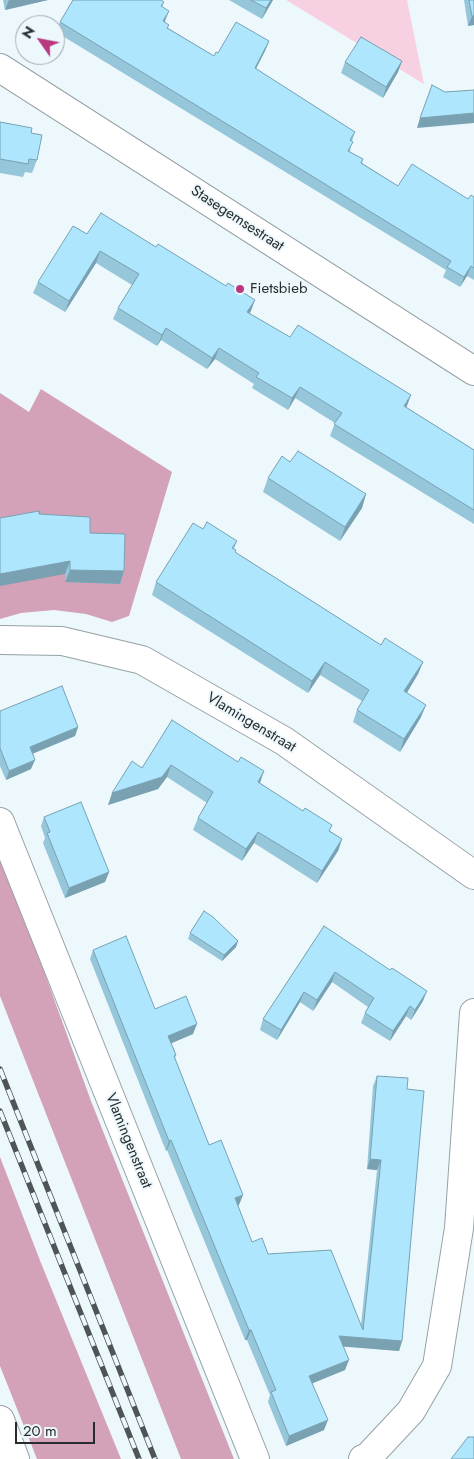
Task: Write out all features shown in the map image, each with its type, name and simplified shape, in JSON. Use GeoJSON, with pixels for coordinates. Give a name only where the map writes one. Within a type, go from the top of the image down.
{"type":"FeatureCollection","features":[{"type":"Feature","properties":{"kind":"street","name":"Stasegemsestraat"},"geometry":{"type":"LineString","coordinates":[[0,68],[474,371]]}},
{"type":"Feature","properties":{"kind":"street","name":"Vlamingenstraat"},"geometry":{"type":"LineString","coordinates":[[0,640],[62,641],[142,660],[284,741],[474,875]]}},
{"type":"Feature","properties":{"kind":"street","name":"Vlamingenstraat"},"geometry":{"type":"LineString","coordinates":[[0,822],[255,1459]]}},
{"type":"Feature","properties":{"kind":"street"},"geometry":{"type":"LineString","coordinates":[[363,1459],[368,1457],[412,1411],[437,1366],[466,1229],[474,1014]]}},
{"type":"Feature","properties":{"kind":"street"},"geometry":{"type":"LineString","coordinates":[[0,1420],[15,1459]]}},
{"type":"Feature","properties":{"kind":"shaded area"},"geometry":{"type":"Polygon","coordinates":[[[286,0],[407,0],[424,84],[286,0]]]}},
{"type":"Feature","properties":{"kind":"shaded area"},"geometry":{"type":"Polygon","coordinates":[[[41,389],[172,472],[129,616],[112,622],[86,614],[54,610],[21,613],[0,619],[0,393],[29,412],[41,389]]]}},
{"type":"Feature","properties":{"kind":"shaded area"},"geometry":{"type":"Polygon","coordinates":[[[0,857],[16,894],[91,1101],[234,1459],[181,1459],[0,996],[0,857]]]}},
{"type":"Feature","properties":{"kind":"shaded area"},"geometry":{"type":"Polygon","coordinates":[[[0,1157],[121,1459],[37,1459],[0,1366],[0,1157]]]}},
{"type":"Feature","properties":{"kind":"building"},"geometry":{"type":"Polygon","coordinates":[[[73,0],[161,0],[164,2],[161,6],[169,11],[163,21],[169,25],[167,28],[214,56],[216,52],[218,53],[236,22],[269,41],[255,68],[355,132],[350,140],[353,142],[348,151],[363,159],[361,163],[398,186],[412,164],[468,199],[471,195],[474,197],[474,268],[471,266],[464,277],[447,267],[451,261],[65,25],[64,15],[73,0]]]}},
{"type":"Feature","properties":{"kind":"building"},"geometry":{"type":"Polygon","coordinates":[[[251,0],[271,0],[266,8],[251,0]]]}},
{"type":"Feature","properties":{"kind":"building"},"geometry":{"type":"Polygon","coordinates":[[[469,0],[474,0],[474,16],[472,16],[469,0]]]}},
{"type":"Feature","properties":{"kind":"building"},"geometry":{"type":"Polygon","coordinates":[[[361,37],[402,61],[386,87],[345,62],[361,37]]]}},
{"type":"Feature","properties":{"kind":"building"},"geometry":{"type":"Polygon","coordinates":[[[432,85],[445,92],[474,90],[474,113],[420,118],[432,85]]]}},
{"type":"Feature","properties":{"kind":"building"},"geometry":{"type":"Polygon","coordinates":[[[0,122],[32,128],[31,133],[42,135],[37,160],[29,159],[28,164],[0,159],[0,122]]]}},
{"type":"Feature","properties":{"kind":"building"},"geometry":{"type":"Polygon","coordinates":[[[101,213],[156,247],[158,244],[226,286],[228,283],[255,300],[247,312],[290,337],[298,325],[411,395],[404,406],[474,450],[474,510],[334,424],[342,413],[300,387],[292,398],[256,377],[259,373],[219,348],[212,358],[166,328],[162,335],[118,308],[139,274],[100,251],[69,301],[38,282],[73,226],[87,234],[101,213]]]}},
{"type":"Feature","properties":{"kind":"building"},"geometry":{"type":"Polygon","coordinates":[[[298,451],[366,494],[345,527],[268,478],[282,456],[290,462],[298,451]]]}},
{"type":"Feature","properties":{"kind":"building"},"geometry":{"type":"Polygon","coordinates":[[[39,511],[39,514],[90,517],[90,533],[125,534],[124,571],[70,570],[70,561],[0,574],[0,518],[39,511]]]}},
{"type":"Feature","properties":{"kind":"building"},"geometry":{"type":"Polygon","coordinates":[[[207,522],[237,541],[232,548],[236,550],[235,552],[381,645],[385,638],[423,662],[404,691],[426,705],[404,739],[357,710],[369,690],[325,662],[312,681],[156,582],[193,523],[203,529],[207,522]]]}},
{"type":"Feature","properties":{"kind":"building"},"geometry":{"type":"Polygon","coordinates":[[[62,686],[78,727],[30,747],[35,760],[9,771],[0,748],[0,711],[62,686]]]}},
{"type":"Feature","properties":{"kind":"building"},"geometry":{"type":"Polygon","coordinates":[[[172,720],[238,762],[241,757],[264,771],[258,782],[303,811],[305,808],[332,825],[329,831],[342,839],[322,871],[258,832],[246,849],[198,818],[213,792],[171,765],[162,777],[112,793],[132,761],[142,768],[172,720]]]}},
{"type":"Feature","properties":{"kind":"building"},"geometry":{"type":"Polygon","coordinates":[[[81,802],[109,872],[69,888],[47,833],[50,832],[44,817],[81,802]]]}},
{"type":"Feature","properties":{"kind":"building"},"geometry":{"type":"Polygon","coordinates":[[[204,911],[238,941],[224,955],[190,933],[204,911]]]}},
{"type":"Feature","properties":{"kind":"building"},"geometry":{"type":"Polygon","coordinates":[[[324,926],[390,970],[392,968],[427,991],[415,1010],[410,1006],[393,1031],[365,1013],[374,998],[335,972],[317,1000],[304,992],[281,1030],[263,1019],[324,926]]]}},
{"type":"Feature","properties":{"kind":"building"},"geometry":{"type":"Polygon","coordinates":[[[126,936],[155,1009],[186,996],[197,1024],[168,1036],[209,1145],[221,1140],[243,1195],[235,1198],[252,1242],[262,1238],[268,1254],[331,1250],[363,1330],[381,1160],[370,1159],[377,1076],[408,1078],[407,1089],[424,1091],[402,1341],[339,1336],[349,1360],[309,1376],[328,1420],[289,1436],[271,1392],[276,1390],[251,1330],[249,1330],[171,1140],[169,1141],[93,950],[126,936]]]}},
{"type":"Feature","properties":{"kind":"building"},"geometry":{"type":"Polygon","coordinates":[[[468,1437],[474,1437],[474,1459],[451,1459],[468,1437]]]}},
{"type":"Feature","properties":{"kind":"railway"},"geometry":{"type":"LineString","coordinates":[[0,1069],[155,1459]]}},
{"type":"Feature","properties":{"kind":"railway"},"geometry":{"type":"LineString","coordinates":[[0,1111],[139,1459]]}},
{"type":"Feature","properties":{"kind":"place","name":"Fietsbieb"},"geometry":{"type":"Point","coordinates":[240,289]}}]}
